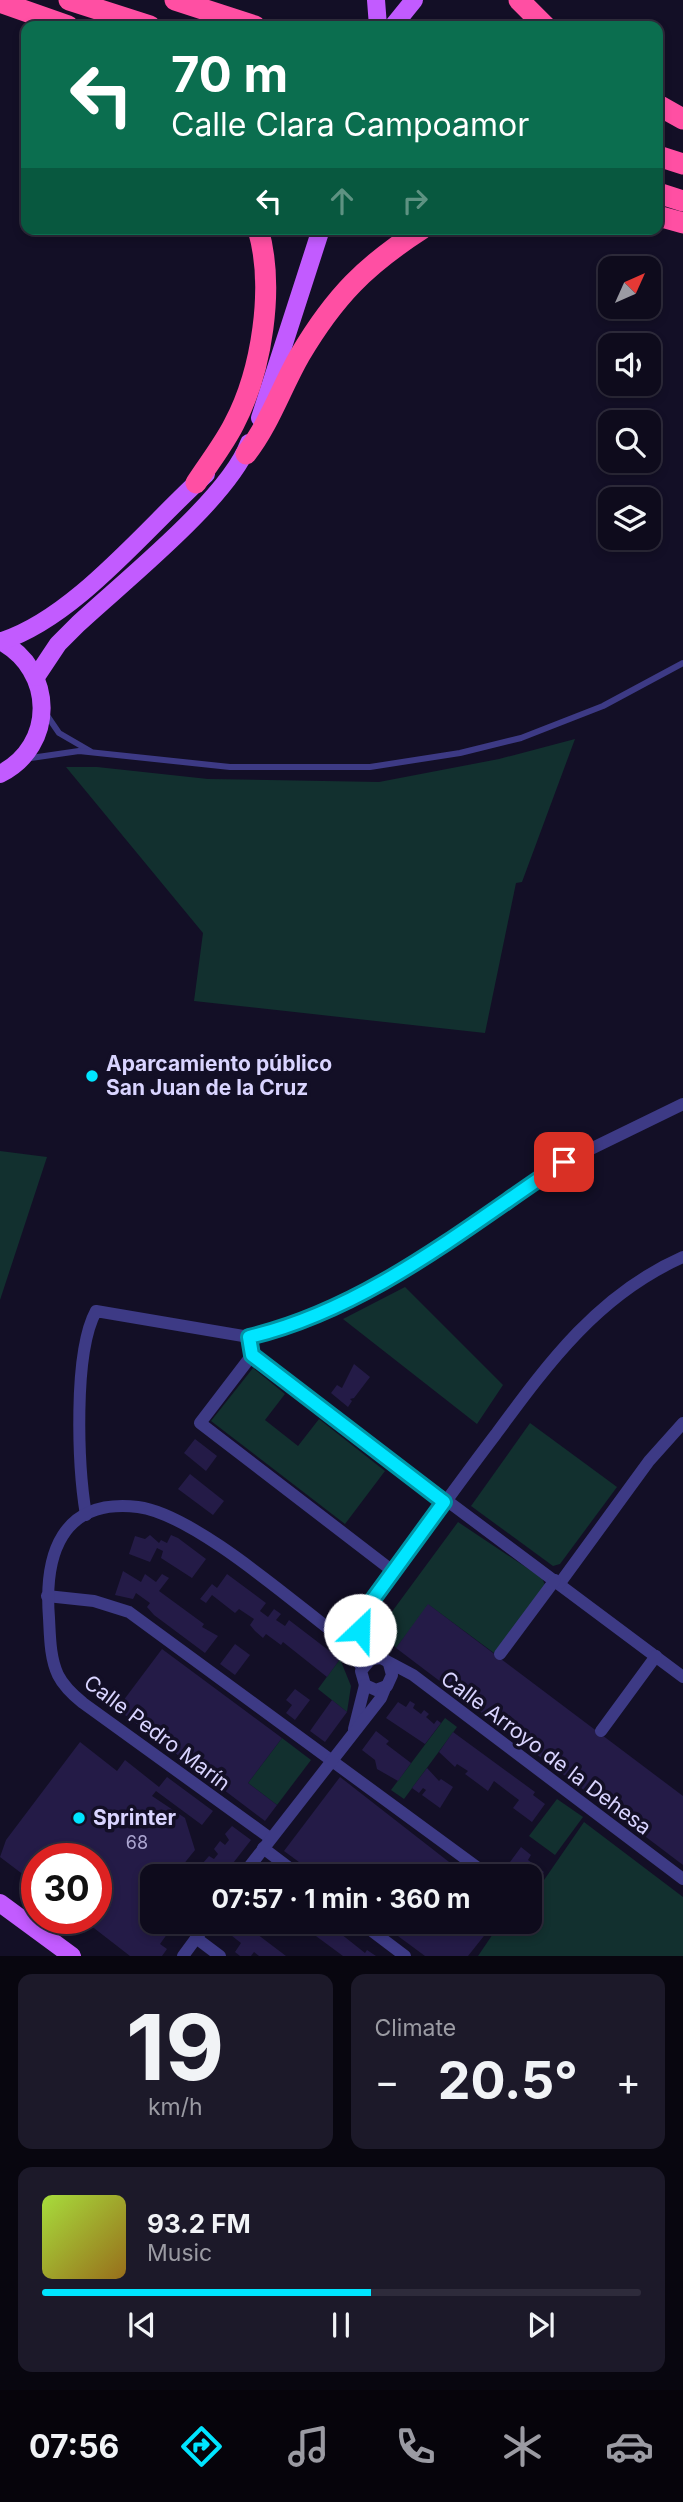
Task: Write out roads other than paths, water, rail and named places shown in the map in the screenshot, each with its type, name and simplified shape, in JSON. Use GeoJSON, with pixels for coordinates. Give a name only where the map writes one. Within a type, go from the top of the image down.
{"type":"FeatureCollection","features":[{"type":"Feature","properties":{"kind":"highway"},"geometry":{"type":"LineString","coordinates":[[69,0],[134,21]]}},
{"type":"Feature","properties":{"kind":"highway"},"geometry":{"type":"LineString","coordinates":[[175,0],[240,21]]}},
{"type":"Feature","properties":{"kind":"highway"},"geometry":{"type":"LineString","coordinates":[[519,0],[540,21]]}},
{"type":"Feature","properties":{"kind":"highway"},"geometry":{"type":"LineString","coordinates":[[0,2],[54,21]]}},
{"type":"Feature","properties":{"kind":"highway"},"geometry":{"type":"LineString","coordinates":[[663,108],[683,119]]}},
{"type":"Feature","properties":{"kind":"highway"},"geometry":{"type":"LineString","coordinates":[[663,158],[683,164]]}},
{"type":"Feature","properties":{"kind":"highway"},"geometry":{"type":"LineString","coordinates":[[663,195],[683,201]]}},
{"type":"Feature","properties":{"kind":"highway"},"geometry":{"type":"LineString","coordinates":[[663,217],[683,223]]}},
{"type":"Feature","properties":{"kind":"highway"},"geometry":{"type":"LineString","coordinates":[[196,483],[235,423],[260,346],[266,269],[259,235]]}},
{"type":"Feature","properties":{"kind":"highway"},"geometry":{"type":"LineString","coordinates":[[246,453],[261,435],[300,355],[345,289],[379,257],[413,235]]}},
{"type":"Feature","properties":{"kind":"main road"},"geometry":{"type":"LineString","coordinates":[[376,0],[378,21]]}},
{"type":"Feature","properties":{"kind":"main road"},"geometry":{"type":"LineString","coordinates":[[397,21],[414,0]]}},
{"type":"Feature","properties":{"kind":"main road"},"geometry":{"type":"LineString","coordinates":[[36,677],[58,644],[181,529],[212,497],[246,453],[265,406],[319,235]]}},
{"type":"Feature","properties":{"kind":"main road"},"geometry":{"type":"LineString","coordinates":[[1,641],[27,632],[62,609],[220,462],[240,433],[276,366]]}},
{"type":"Feature","properties":{"kind":"main road"},"geometry":{"type":"LineString","coordinates":[[0,774],[22,759],[39,730],[43,706],[36,677],[22,656],[1,641]]}},
{"type":"Feature","properties":{"kind":"main road"},"geometry":{"type":"LineString","coordinates":[[4,1904],[72,1956]]}},
{"type":"Feature","properties":{"kind":"street"},"geometry":{"type":"LineString","coordinates":[[251,1864],[381,1698],[392,1675],[389,1664],[362,1647],[342,1639],[176,1518],[135,1507],[104,1508],[86,1515],[80,1478],[82,1380],[90,1323],[96,1311],[249,1337],[302,1322],[464,1233],[564,1162],[683,1104]]}},
{"type":"Feature","properties":{"kind":"street"},"geometry":{"type":"LineString","coordinates":[[342,1639],[572,1336],[636,1282],[683,1257]]}},
{"type":"Feature","properties":{"kind":"street"},"geometry":{"type":"LineString","coordinates":[[249,1337],[252,1355],[444,1502],[557,1582],[683,1677]]}},
{"type":"Feature","properties":{"kind":"street"},"geometry":{"type":"LineString","coordinates":[[252,1355],[200,1423],[394,1572]]}},
{"type":"Feature","properties":{"kind":"street"},"geometry":{"type":"LineString","coordinates":[[500,1654],[649,1461],[683,1423]]}},
{"type":"Feature","properties":{"kind":"street","name":"Calle Pedro Marín"},"geometry":{"type":"LineString","coordinates":[[86,1515],[69,1529],[54,1549],[47,1596],[53,1660],[58,1676],[69,1691],[266,1843],[288,1864]]}},
{"type":"Feature","properties":{"kind":"street"},"geometry":{"type":"LineString","coordinates":[[47,1596],[94,1601],[129,1612],[472,1864]]}},
{"type":"Feature","properties":{"kind":"street"},"geometry":{"type":"LineString","coordinates":[[362,1647],[360,1630],[363,1613]]}},
{"type":"Feature","properties":{"kind":"street"},"geometry":{"type":"LineString","coordinates":[[342,1639],[362,1667],[361,1679],[365,1685],[376,1690],[388,1684]]}},
{"type":"Feature","properties":{"kind":"street"},"geometry":{"type":"LineString","coordinates":[[601,1731],[656,1656]]}},
{"type":"Feature","properties":{"kind":"street"},"geometry":{"type":"LineString","coordinates":[[362,1667],[376,1658]]}},
{"type":"Feature","properties":{"kind":"street","name":"Calle Arroyo de la Dehesa"},"geometry":{"type":"LineString","coordinates":[[389,1664],[413,1675],[420,1683],[683,1879]]}},
{"type":"Feature","properties":{"kind":"street","name":"Calle Arroyo de la Dehesa"},"geometry":{"type":"LineString","coordinates":[[388,1684],[420,1683]]}},
{"type":"Feature","properties":{"kind":"street"},"geometry":{"type":"LineString","coordinates":[[354,1730],[365,1685]]}},
{"type":"Feature","properties":{"kind":"street"},"geometry":{"type":"LineString","coordinates":[[183,1956],[199,1934]]}},
{"type":"Feature","properties":{"kind":"street"},"geometry":{"type":"LineString","coordinates":[[376,1934],[405,1956]]}},
{"type":"Feature","properties":{"kind":"street"},"geometry":{"type":"LineString","coordinates":[[196,1938],[220,1956]]}},
{"type":"Feature","properties":{"kind":"lane"},"geometry":{"type":"LineString","coordinates":[[22,759],[79,751],[274,769],[359,768],[423,759],[491,747],[545,730],[603,706],[683,663]]}},
{"type":"Feature","properties":{"kind":"lane"},"geometry":{"type":"LineString","coordinates":[[43,706],[59,733],[95,753]]}},
{"type":"Feature","properties":{"kind":"place","name":"Aparcamiento público San Juan de la Cruz"},"geometry":{"type":"Point","coordinates":[92,1076]}},
{"type":"Feature","properties":{"kind":"place","name":"Sprinter"},"geometry":{"type":"Point","coordinates":[79,1818]}}]}
